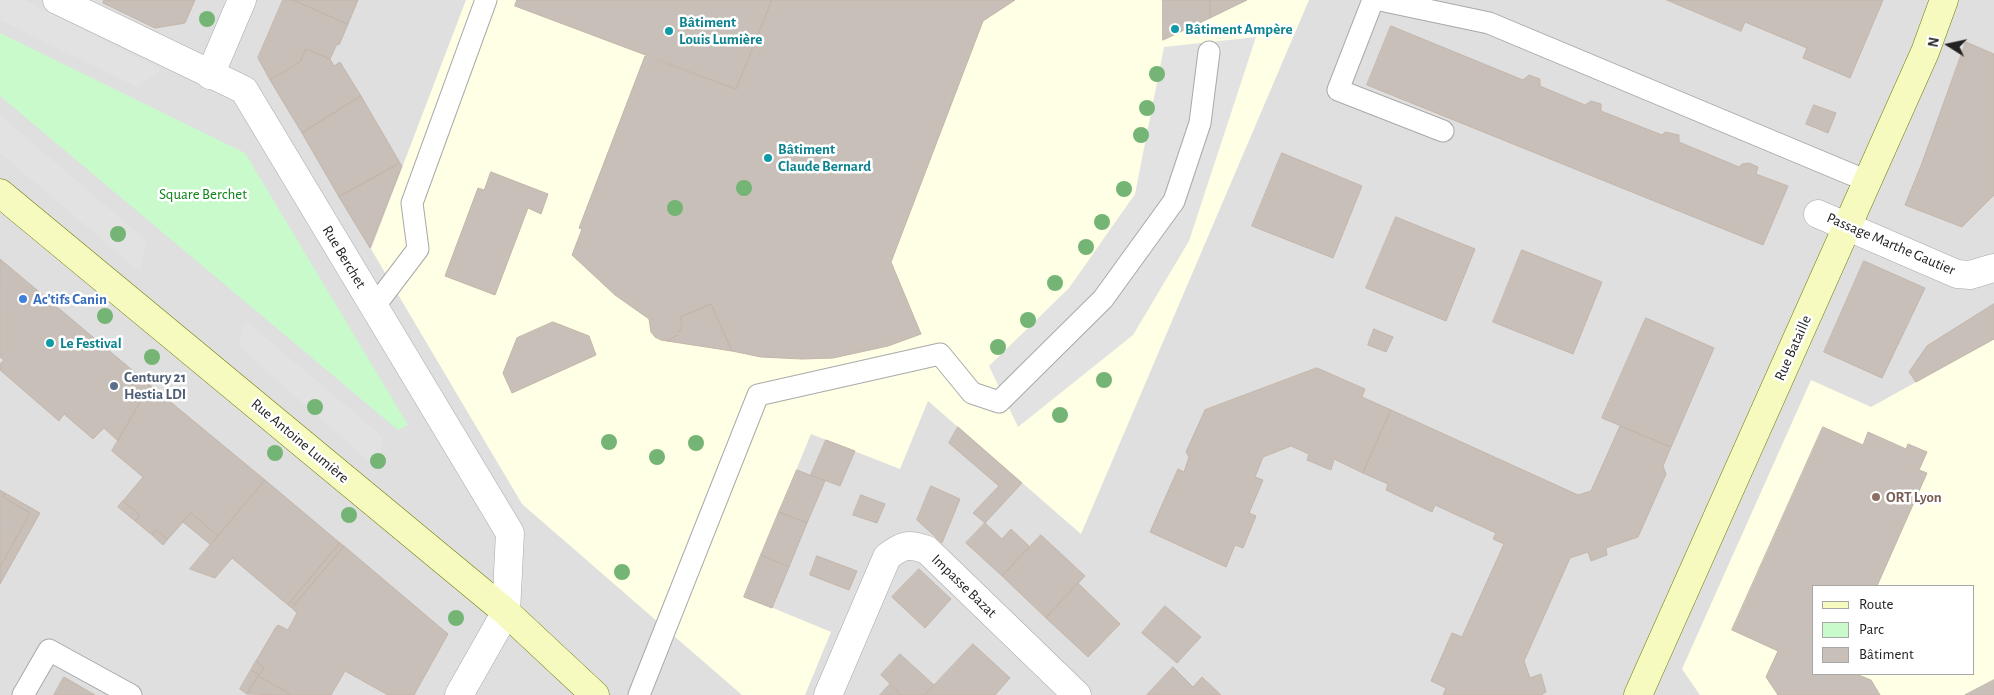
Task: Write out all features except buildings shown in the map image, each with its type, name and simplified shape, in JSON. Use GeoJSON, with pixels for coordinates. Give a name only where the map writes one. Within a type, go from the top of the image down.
{"type":"FeatureCollection","features":[{"type":"Feature","properties":{"kind":"street","name":"Rue Berchet"},"geometry":{"type":"LineString","coordinates":[[57,0],[244,90],[510,534],[506,612]]}},
{"type":"Feature","properties":{"kind":"street"},"geometry":{"type":"LineString","coordinates":[[210,75],[242,0]]}},
{"type":"Feature","properties":{"kind":"street","name":"Rue Bataille"},"geometry":{"type":"LineString","coordinates":[[1638,695],[1925,52],[1944,0]]}},
{"type":"Feature","properties":{"kind":"street","name":"Rue Antoine Lumière"},"geometry":{"type":"LineString","coordinates":[[0,193],[506,612],[595,695]]}},
{"type":"Feature","properties":{"kind":"street","name":"Passage Marthe Gautier"},"geometry":{"type":"LineString","coordinates":[[1818,214],[1957,274],[1970,275],[1994,268]]}},
{"type":"Feature","properties":{"kind":"street","name":"Impasse Bazat"},"geometry":{"type":"LineString","coordinates":[[828,695],[887,557],[900,547],[914,546],[927,550],[1076,695]]}},
{"type":"Feature","properties":{"kind":"street"},"geometry":{"type":"LineString","coordinates":[[459,695],[506,612]]}},
{"type":"Feature","properties":{"kind":"lane"},"geometry":{"type":"LineString","coordinates":[[374,307],[418,249],[412,203],[486,0]]}},
{"type":"Feature","properties":{"kind":"lane"},"geometry":{"type":"LineString","coordinates":[[1374,0],[1338,90],[1443,131]]}},
{"type":"Feature","properties":{"kind":"lane"},"geometry":{"type":"LineString","coordinates":[[1380,0],[1489,23],[1867,181]]}},
{"type":"Feature","properties":{"kind":"lane"},"geometry":{"type":"LineString","coordinates":[[639,695],[758,395],[940,354],[972,393],[999,402],[1103,299],[1174,201],[1200,123],[1209,52]]}},
{"type":"Feature","properties":{"kind":"lane"},"geometry":{"type":"LineString","coordinates":[[23,695],[49,650],[131,695]]}},
{"type":"Feature","properties":{"kind":"shaded area"},"geometry":{"type":"Polygon","coordinates":[[[0,0],[1994,0],[1994,695],[0,695],[0,0]]]}},
{"type":"Feature","properties":{"kind":"shaded area"},"geometry":{"type":"Polygon","coordinates":[[[0,0],[24,0],[162,70],[137,87],[0,20],[0,0]]]}},
{"type":"Feature","properties":{"kind":"shaded area"},"geometry":{"type":"Polygon","coordinates":[[[466,0],[1309,0],[1081,534],[928,401],[900,469],[811,434],[744,596],[831,632],[805,695],[742,695],[522,504],[371,249],[466,0]]]}},
{"type":"Feature","properties":{"kind":"shaded area"},"geometry":{"type":"Polygon","coordinates":[[[1256,37],[1189,241],[1133,335],[1018,427],[989,366],[1069,288],[1135,194],[1164,47],[1256,37]]]}},
{"type":"Feature","properties":{"kind":"shaded area"},"geometry":{"type":"Polygon","coordinates":[[[0,115],[147,241],[140,272],[0,153],[0,115]]]}},
{"type":"Feature","properties":{"kind":"shaded area"},"geometry":{"type":"Polygon","coordinates":[[[245,320],[383,437],[378,469],[238,346],[245,320]]]}},
{"type":"Feature","properties":{"kind":"shaded area","name":"ORT Lyon"},"geometry":{"type":"Polygon","coordinates":[[[1994,339],[1994,695],[1700,695],[1682,669],[1811,380],[1871,407],[1994,339]]]}},
{"type":"Feature","properties":{"kind":"green space","name":"Square Berchet"},"geometry":{"type":"Polygon","coordinates":[[[0,33],[245,153],[408,425],[398,430],[0,96],[0,33]]]}},
{"type":"Feature","properties":{"kind":"place","name":"Bâtiment Ampère"},"geometry":{"type":"Point","coordinates":[1175,29]}},
{"type":"Feature","properties":{"kind":"place","name":"Bâtiment Louis Lumière"},"geometry":{"type":"Point","coordinates":[669,31]}},
{"type":"Feature","properties":{"kind":"place","name":"Bâtiment Claude Bernard"},"geometry":{"type":"Point","coordinates":[768,158]}},
{"type":"Feature","properties":{"kind":"place","name":"Ac'tifs Canin"},"geometry":{"type":"Point","coordinates":[23,299]}},
{"type":"Feature","properties":{"kind":"place","name":"Le Festival"},"geometry":{"type":"Point","coordinates":[50,343]}},
{"type":"Feature","properties":{"kind":"place","name":"Century 21 Hestia LDI"},"geometry":{"type":"Point","coordinates":[114,386]}},
{"type":"Feature","properties":{"kind":"place","name":"ORT Lyon"},"geometry":{"type":"Point","coordinates":[1876,497]}}]}
